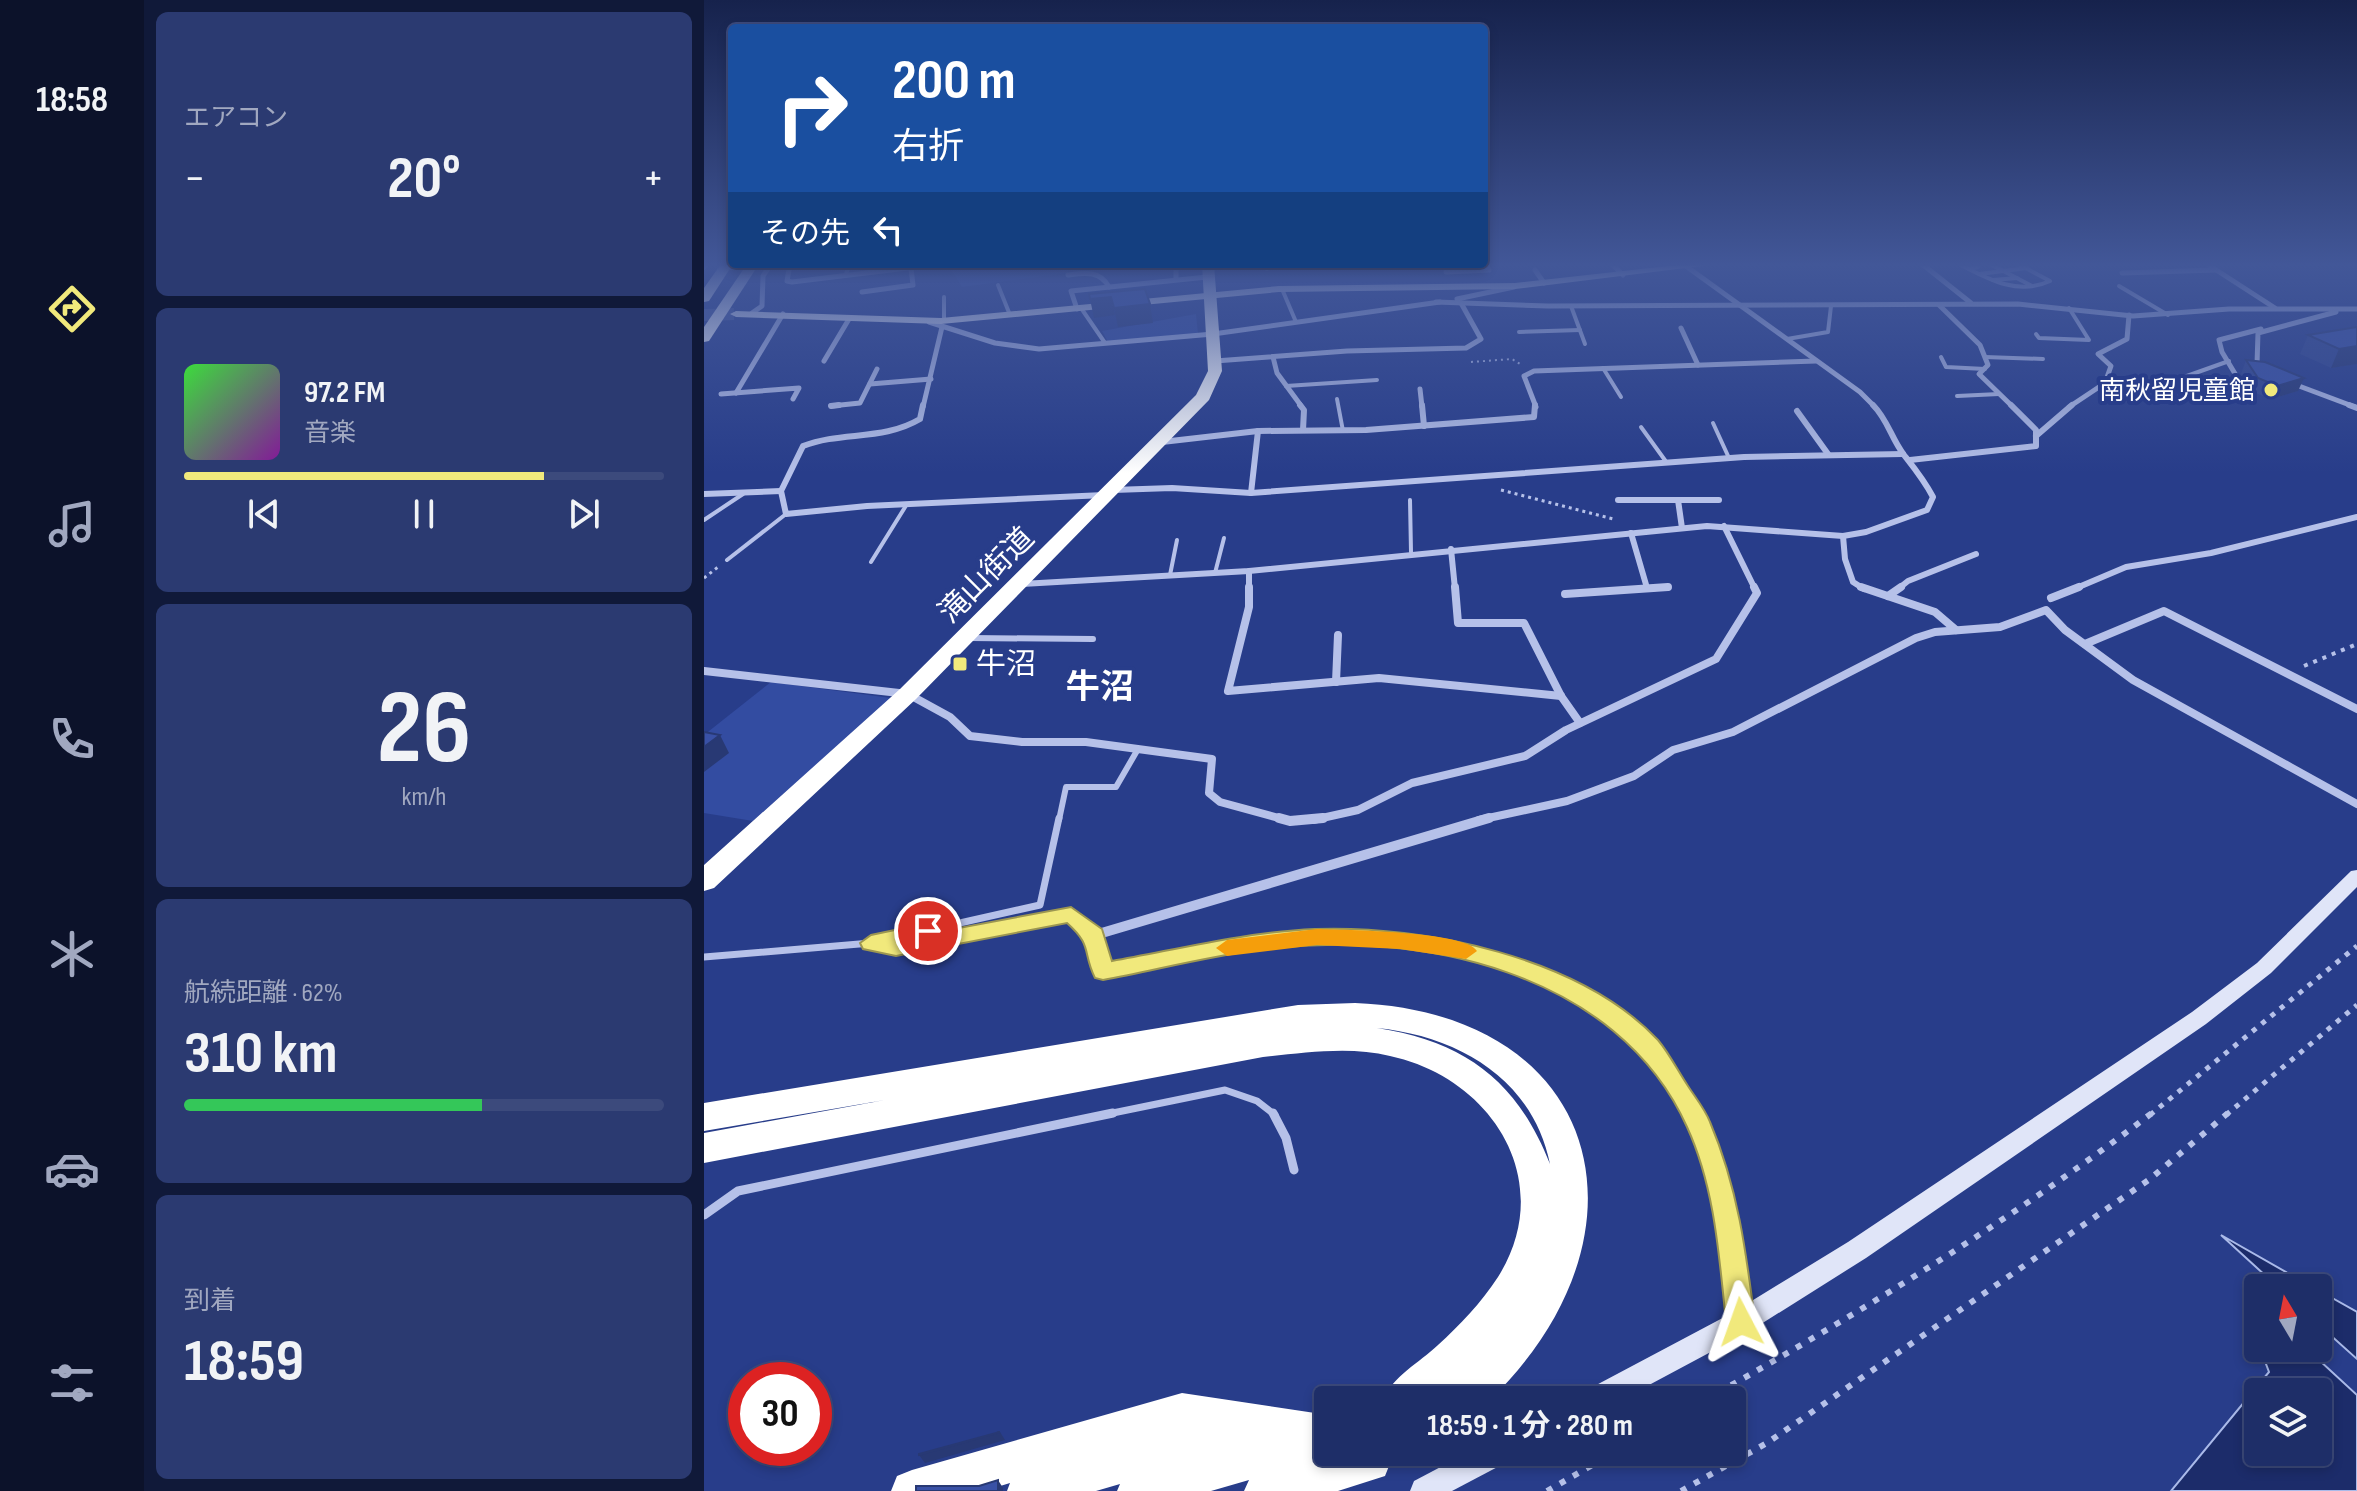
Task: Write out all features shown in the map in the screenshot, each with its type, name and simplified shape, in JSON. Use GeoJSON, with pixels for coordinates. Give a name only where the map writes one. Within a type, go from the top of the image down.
{"type":"FeatureCollection","features":[{"type":"Feature","properties":{"kind":"highway","name":"滝山街道"},"geometry":{"type":"LineString","coordinates":[[704,881],[908,694],[1162,442],[1203,397],[1215,361],[1213,334]]}},
{"type":"Feature","properties":{"kind":"highway"},"geometry":{"type":"LineString","coordinates":[[704,1117],[1268,1021],[1348,1014],[1391,1016],[1450,1030],[1474,1041],[1517,1071],[1550,1112],[1563,1139],[1574,1189],[1572,1222],[1538,1275],[1502,1302],[1462,1350],[1420,1386]]}},
{"type":"Feature","properties":{"kind":"highway"},"geometry":{"type":"LineString","coordinates":[[704,1148],[1263,1044],[1324,1039],[1388,1042],[1443,1058],[1466,1071],[1502,1101],[1515,1120],[1529,1154],[1537,1191],[1535,1225],[1539,1312],[1512,1350],[1475,1386]]}},
{"type":"Feature","properties":{"kind":"highway"},"geometry":{"type":"LineString","coordinates":[[912,1491],[1182,1413],[1314,1433]]}},
{"type":"Feature","properties":{"kind":"highway"},"geometry":{"type":"LineString","coordinates":[[1028,1491],[1150,1454],[1314,1435]]}},
{"type":"Feature","properties":{"kind":"highway"},"geometry":{"type":"LineString","coordinates":[[1138,1491],[1314,1437]]}},
{"type":"Feature","properties":{"kind":"highway"},"geometry":{"type":"LineString","coordinates":[[1265,1491],[1347,1466]]}},
{"type":"Feature","properties":{"kind":"highway"},"geometry":{"type":"LineString","coordinates":[[1320,1491],[1362,1466]]}},
{"type":"Feature","properties":{"kind":"highway"},"geometry":{"type":"LineString","coordinates":[[1337,1491],[1366,1466]]}},
{"type":"Feature","properties":{"kind":"street"},"geometry":{"type":"LineString","coordinates":[[736,393],[771,334]]}},
{"type":"Feature","properties":{"kind":"street"},"geometry":{"type":"LineString","coordinates":[[824,361],[840,334]]}},
{"type":"Feature","properties":{"kind":"street"},"geometry":{"type":"LineString","coordinates":[[941,334],[920,419],[908,428],[887,434],[803,446],[781,491],[786,514],[1172,488],[1251,493],[1435,477],[1478,477],[1729,458],[1903,454]]}},
{"type":"Feature","properties":{"kind":"street"},"geometry":{"type":"LineString","coordinates":[[974,334],[1020,348],[1213,334]]}},
{"type":"Feature","properties":{"kind":"street"},"geometry":{"type":"LineString","coordinates":[[1215,361],[1466,348],[1481,339],[1478,334]]}},
{"type":"Feature","properties":{"kind":"street"},"geometry":{"type":"LineString","coordinates":[[1684,334],[1698,365]]}},
{"type":"Feature","properties":{"kind":"street"},"geometry":{"type":"LineString","coordinates":[[1021,584],[1249,571],[1411,552],[1682,528],[1724,526],[1843,536],[1927,510],[1932,503],[1920,471],[1903,454],[1885,417],[1860,392],[1780,334]]}},
{"type":"Feature","properties":{"kind":"street"},"geometry":{"type":"LineString","coordinates":[[1910,460],[2036,446],[2036,430],[1979,374],[1988,365],[1969,334]]}},
{"type":"Feature","properties":{"kind":"street"},"geometry":{"type":"LineString","coordinates":[[2036,436],[2059,414],[2105,383],[2111,366],[2098,354],[2127,339],[2127,334]]}},
{"type":"Feature","properties":{"kind":"street"},"geometry":{"type":"LineString","coordinates":[[2244,334],[2219,340],[2246,392]]}},
{"type":"Feature","properties":{"kind":"street"},"geometry":{"type":"LineString","coordinates":[[2259,334],[2256,337],[2257,364],[2271,375]]}},
{"type":"Feature","properties":{"kind":"street"},"geometry":{"type":"LineString","coordinates":[[1273,357],[1277,373],[1304,410],[1303,430]]}},
{"type":"Feature","properties":{"kind":"street"},"geometry":{"type":"LineString","coordinates":[[1162,442],[1258,431],[1343,431],[1534,417],[1537,410],[1524,376],[1527,373],[1817,361]]}},
{"type":"Feature","properties":{"kind":"street"},"geometry":{"type":"LineString","coordinates":[[831,406],[860,403],[877,369]]}},
{"type":"Feature","properties":{"kind":"street"},"geometry":{"type":"LineString","coordinates":[[870,384],[931,379]]}},
{"type":"Feature","properties":{"kind":"street"},"geometry":{"type":"LineString","coordinates":[[2286,381],[2357,408]]}},
{"type":"Feature","properties":{"kind":"street"},"geometry":{"type":"LineString","coordinates":[[721,394],[799,388],[793,399]]}},
{"type":"Feature","properties":{"kind":"street"},"geometry":{"type":"LineString","coordinates":[[1420,389],[1424,426]]}},
{"type":"Feature","properties":{"kind":"street"},"geometry":{"type":"LineString","coordinates":[[1797,411],[1828,454]]}},
{"type":"Feature","properties":{"kind":"street"},"geometry":{"type":"LineString","coordinates":[[1251,493],[1258,431]]}},
{"type":"Feature","properties":{"kind":"street"},"geometry":{"type":"LineString","coordinates":[[704,494],[781,491]]}},
{"type":"Feature","properties":{"kind":"street"},"geometry":{"type":"LineString","coordinates":[[1618,500],[1719,500]]}},
{"type":"Feature","properties":{"kind":"street"},"geometry":{"type":"LineString","coordinates":[[1678,500],[1682,528]]}},
{"type":"Feature","properties":{"kind":"street"},"geometry":{"type":"LineString","coordinates":[[2051,598],[2126,567],[2211,553],[2357,517]]}},
{"type":"Feature","properties":{"kind":"street"},"geometry":{"type":"LineString","coordinates":[[704,671],[908,694],[950,717],[970,736],[1022,742],[1086,742],[1212,759],[1209,793],[1220,802],[1290,821],[1314,820],[1358,810],[1412,783],[1525,756],[1580,723],[1716,659],[1726,649],[1757,593],[1724,526]]}},
{"type":"Feature","properties":{"kind":"street"},"geometry":{"type":"LineString","coordinates":[[1631,533],[1647,588]]}},
{"type":"Feature","properties":{"kind":"street"},"geometry":{"type":"LineString","coordinates":[[1843,536],[1845,559],[1853,582],[1949,620],[1956,630]]}},
{"type":"Feature","properties":{"kind":"street"},"geometry":{"type":"LineString","coordinates":[[1451,549],[1458,623],[1524,623],[1561,696],[1580,723]]}},
{"type":"Feature","properties":{"kind":"street"},"geometry":{"type":"LineString","coordinates":[[1888,596],[1908,581],[1976,554]]}},
{"type":"Feature","properties":{"kind":"street"},"geometry":{"type":"LineString","coordinates":[[1249,571],[1249,607],[1228,691],[1379,678],[1561,696]]}},
{"type":"Feature","properties":{"kind":"street"},"geometry":{"type":"LineString","coordinates":[[1565,594],[1668,587]]}},
{"type":"Feature","properties":{"kind":"street"},"geometry":{"type":"LineString","coordinates":[[1741,1322],[1729,1219],[1698,1123],[1651,1049],[1617,1018],[1566,988],[1520,967],[1476,953],[1422,943],[1317,937],[1263,941],[1103,972],[1095,935],[1475,821],[1567,801],[1634,776],[1673,750],[1733,732],[1916,638],[1956,630],[2000,627],[2046,610],[2133,680],[2357,804]]}},
{"type":"Feature","properties":{"kind":"street"},"geometry":{"type":"LineString","coordinates":[[2085,644],[2164,611],[2357,709]]}},
{"type":"Feature","properties":{"kind":"street"},"geometry":{"type":"LineString","coordinates":[[1336,682],[1338,635]]}},
{"type":"Feature","properties":{"kind":"street"},"geometry":{"type":"LineString","coordinates":[[1620,1386],[1741,1322],[1857,1250],[2199,1018],[2264,968],[2357,876]]}},
{"type":"Feature","properties":{"kind":"street"},"geometry":{"type":"LineString","coordinates":[[1424,1491],[1471,1466]]}},
{"type":"Feature","properties":{"kind":"lane"},"geometry":{"type":"LineString","coordinates":[[1098,334],[1105,343]]}},
{"type":"Feature","properties":{"kind":"lane"},"geometry":{"type":"LineString","coordinates":[[1581,334],[1585,344]]}},
{"type":"Feature","properties":{"kind":"lane"},"geometry":{"type":"LineString","coordinates":[[1787,339],[1819,334]]}},
{"type":"Feature","properties":{"kind":"lane"},"geometry":{"type":"LineString","coordinates":[[2036,334],[2039,338],[2089,340],[2085,334]]}},
{"type":"Feature","properties":{"kind":"lane"},"geometry":{"type":"LineString","coordinates":[[1941,357],[1946,367],[1985,369]]}},
{"type":"Feature","properties":{"kind":"lane"},"geometry":{"type":"LineString","coordinates":[[1985,357],[2043,359]]}},
{"type":"Feature","properties":{"kind":"lane"},"geometry":{"type":"LineString","coordinates":[[2184,377],[2229,361]]}},
{"type":"Feature","properties":{"kind":"lane"},"geometry":{"type":"LineString","coordinates":[[1603,368],[1621,397]]}},
{"type":"Feature","properties":{"kind":"lane"},"geometry":{"type":"LineString","coordinates":[[1286,386],[1377,380]]}},
{"type":"Feature","properties":{"kind":"lane"},"geometry":{"type":"LineString","coordinates":[[1957,396],[1999,394]]}},
{"type":"Feature","properties":{"kind":"lane"},"geometry":{"type":"LineString","coordinates":[[1337,399],[1343,431]]}},
{"type":"Feature","properties":{"kind":"lane"},"geometry":{"type":"LineString","coordinates":[[1713,423],[1729,458]]}},
{"type":"Feature","properties":{"kind":"lane"},"geometry":{"type":"LineString","coordinates":[[1641,427],[1667,463]]}},
{"type":"Feature","properties":{"kind":"lane"},"geometry":{"type":"LineString","coordinates":[[704,520],[743,494]]}},
{"type":"Feature","properties":{"kind":"lane"},"geometry":{"type":"LineString","coordinates":[[1410,500],[1411,552]]}},
{"type":"Feature","properties":{"kind":"lane"},"geometry":{"type":"LineString","coordinates":[[871,562],[907,504]]}},
{"type":"Feature","properties":{"kind":"lane"},"geometry":{"type":"LineString","coordinates":[[727,560],[786,514]]}},
{"type":"Feature","properties":{"kind":"lane"},"geometry":{"type":"LineString","coordinates":[[1215,573],[1224,538]]}},
{"type":"Feature","properties":{"kind":"lane"},"geometry":{"type":"LineString","coordinates":[[1170,575],[1177,540]]}},
{"type":"Feature","properties":{"kind":"lane"},"geometry":{"type":"LineString","coordinates":[[966,637],[1093,639]]}},
{"type":"Feature","properties":{"kind":"lane"},"geometry":{"type":"LineString","coordinates":[[704,957],[871,943],[1040,905],[1066,787],[1116,787],[1138,749]]}},
{"type":"Feature","properties":{"kind":"lane"},"geometry":{"type":"LineString","coordinates":[[871,943],[896,948],[1071,915],[1095,935]]}},
{"type":"Feature","properties":{"kind":"lane"},"geometry":{"type":"LineString","coordinates":[[704,1215],[738,1191],[1225,1090],[1254,1097],[1273,1109],[1285,1127],[1294,1170]]}},
{"type":"Feature","properties":{"kind":"path"},"geometry":{"type":"LineString","coordinates":[[1470,362],[1512,359],[1527,373]]}},
{"type":"Feature","properties":{"kind":"path"},"geometry":{"type":"LineString","coordinates":[[1478,477],[1501,490],[1618,521]]}},
{"type":"Feature","properties":{"kind":"path"},"geometry":{"type":"LineString","coordinates":[[2286,673],[2357,644]]}},
{"type":"Feature","properties":{"kind":"path"},"geometry":{"type":"LineString","coordinates":[[1729,1386],[1899,1288],[2098,1154],[2273,1020],[2357,946]]}},
{"type":"Feature","properties":{"kind":"path"},"geometry":{"type":"LineString","coordinates":[[1681,1491],[1767,1443],[2150,1179],[2357,1005]]}},
{"type":"Feature","properties":{"kind":"path"},"geometry":{"type":"LineString","coordinates":[[1547,1491],[1591,1466]]}},
{"type":"Feature","properties":{"kind":"shaded area"},"geometry":{"type":"Polygon","coordinates":[[[1103,334],[1198,334],[1108,342],[1103,334]]]}},
{"type":"Feature","properties":{"kind":"shaded area"},"geometry":{"type":"Polygon","coordinates":[[[771,682],[891,698],[753,821],[704,813],[704,735],[771,682]]]}},
{"type":"Feature","properties":{"kind":"shaded area"},"geometry":{"type":"Polygon","coordinates":[[[2221,1235],[2289,1274],[2264,1274],[2221,1235]]]}},
{"type":"Feature","properties":{"kind":"shaded area"},"geometry":{"type":"Polygon","coordinates":[[[2332,1298],[2357,1312],[2357,1359],[2332,1337],[2332,1298]]]}},
{"type":"Feature","properties":{"kind":"shaded area"},"geometry":{"type":"Polygon","coordinates":[[[2265,1362],[2321,1362],[2357,1395],[2357,1491],[2171,1491],[2244,1402],[2244,1466],[2332,1466],[2332,1378],[2264,1378],[2269,1372],[2265,1362]]]}},
{"type":"Feature","properties":{"kind":"building"},"geometry":{"type":"Polygon","coordinates":[[[2357,334],[2357,346],[2339,349],[2308,335],[2357,334]]]}},
{"type":"Feature","properties":{"kind":"building"},"geometry":{"type":"Polygon","coordinates":[[[2246,360],[2265,362],[2304,378],[2277,386],[2258,378],[2246,360]]]}},
{"type":"Feature","properties":{"kind":"building"},"geometry":{"type":"Polygon","coordinates":[[[704,732],[720,735],[704,747],[704,732]]]}},
{"type":"Feature","properties":{"kind":"building"},"geometry":{"type":"Polygon","coordinates":[[[1000,1432],[919,1455],[919,1454],[1000,1432]]]}},
{"type":"Feature","properties":{"kind":"building"},"geometry":{"type":"Polygon","coordinates":[[[998,1480],[998,1491],[916,1491],[916,1486],[979,1486],[998,1480]]]}},
{"type":"Feature","properties":{"kind":"slow traffic"},"geometry":{"type":"LineString","coordinates":[[1227,948],[1263,941],[1317,937],[1422,943],[1466,951]]}},
{"type":"Feature","properties":{"kind":"place","name":"南秋留児童館"},"geometry":{"type":"Point","coordinates":[2271,390]}},
{"type":"Feature","properties":{"kind":"place","name":"牛沼"},"geometry":{"type":"Point","coordinates":[960,664]}},
{"type":"Feature","properties":{"kind":"district","name":"牛沼"},"geometry":{"type":"Point","coordinates":[1100,686]}},
{"type":"Feature","properties":{"kind":"route"},"geometry":{"type":"LineString","coordinates":[[928,931],[871,943],[896,948],[1071,915],[1095,935],[1103,972],[1263,941],[1317,937],[1378,939],[1476,953],[1520,967],[1566,988],[1617,1018],[1651,1049],[1673,1079],[1698,1123],[1729,1219],[1741,1322]]}}]}
